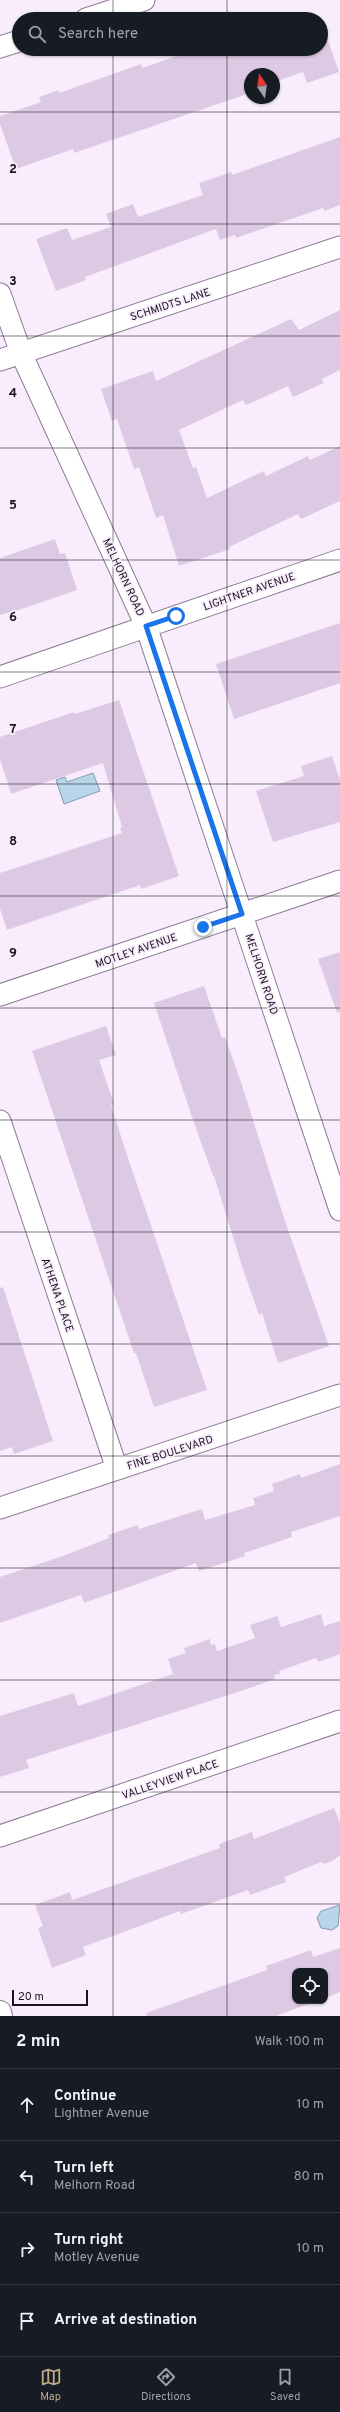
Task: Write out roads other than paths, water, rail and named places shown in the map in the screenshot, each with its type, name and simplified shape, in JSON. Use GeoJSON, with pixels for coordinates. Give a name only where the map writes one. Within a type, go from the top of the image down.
{"type":"FeatureCollection","features":[{"type":"Feature","properties":{"kind":"street"},"geometry":{"type":"LineString","coordinates":[[107,12],[144,0]]}},
{"type":"Feature","properties":{"kind":"street"},"geometry":{"type":"LineString","coordinates":[[0,47],[12,43]]}},
{"type":"Feature","properties":{"kind":"street","name":"SCHMIDTS LANE"},"geometry":{"type":"LineString","coordinates":[[0,360],[340,247]]}},
{"type":"Feature","properties":{"kind":"street","name":"MELHORN ROAD"},"geometry":{"type":"LineString","coordinates":[[0,294],[21,354],[146,626],[340,1210]]}},
{"type":"Feature","properties":{"kind":"street","name":"LIGHTNER AVENUE"},"geometry":{"type":"LineString","coordinates":[[0,677],[340,560]]}},
{"type":"Feature","properties":{"kind":"street","name":"MOTLEY AVENUE"},"geometry":{"type":"LineString","coordinates":[[0,995],[340,881]]}},
{"type":"Feature","properties":{"kind":"street","name":"ATHENA PLACE"},"geometry":{"type":"LineString","coordinates":[[0,1121],[117,1469]]}},
{"type":"Feature","properties":{"kind":"street","name":"FINE BOULEVARD"},"geometry":{"type":"LineString","coordinates":[[0,1508],[340,1395]]}},
{"type":"Feature","properties":{"kind":"street","name":"VALLEYVIEW PLACE"},"geometry":{"type":"LineString","coordinates":[[0,1836],[340,1721]]}},
{"type":"Feature","properties":{"kind":"street"},"geometry":{"type":"LineString","coordinates":[[0,2012],[1,2016]]}},
{"type":"Feature","properties":{"kind":"water"},"geometry":{"type":"Polygon","coordinates":[[[93,773],[100,791],[64,804],[56,780],[65,777],[67,782],[93,773]]]}},
{"type":"Feature","properties":{"kind":"water"},"geometry":{"type":"Polygon","coordinates":[[[340,1905],[338,1926],[332,1930],[321,1928],[317,1918],[321,1911],[340,1905]]]}}]}
